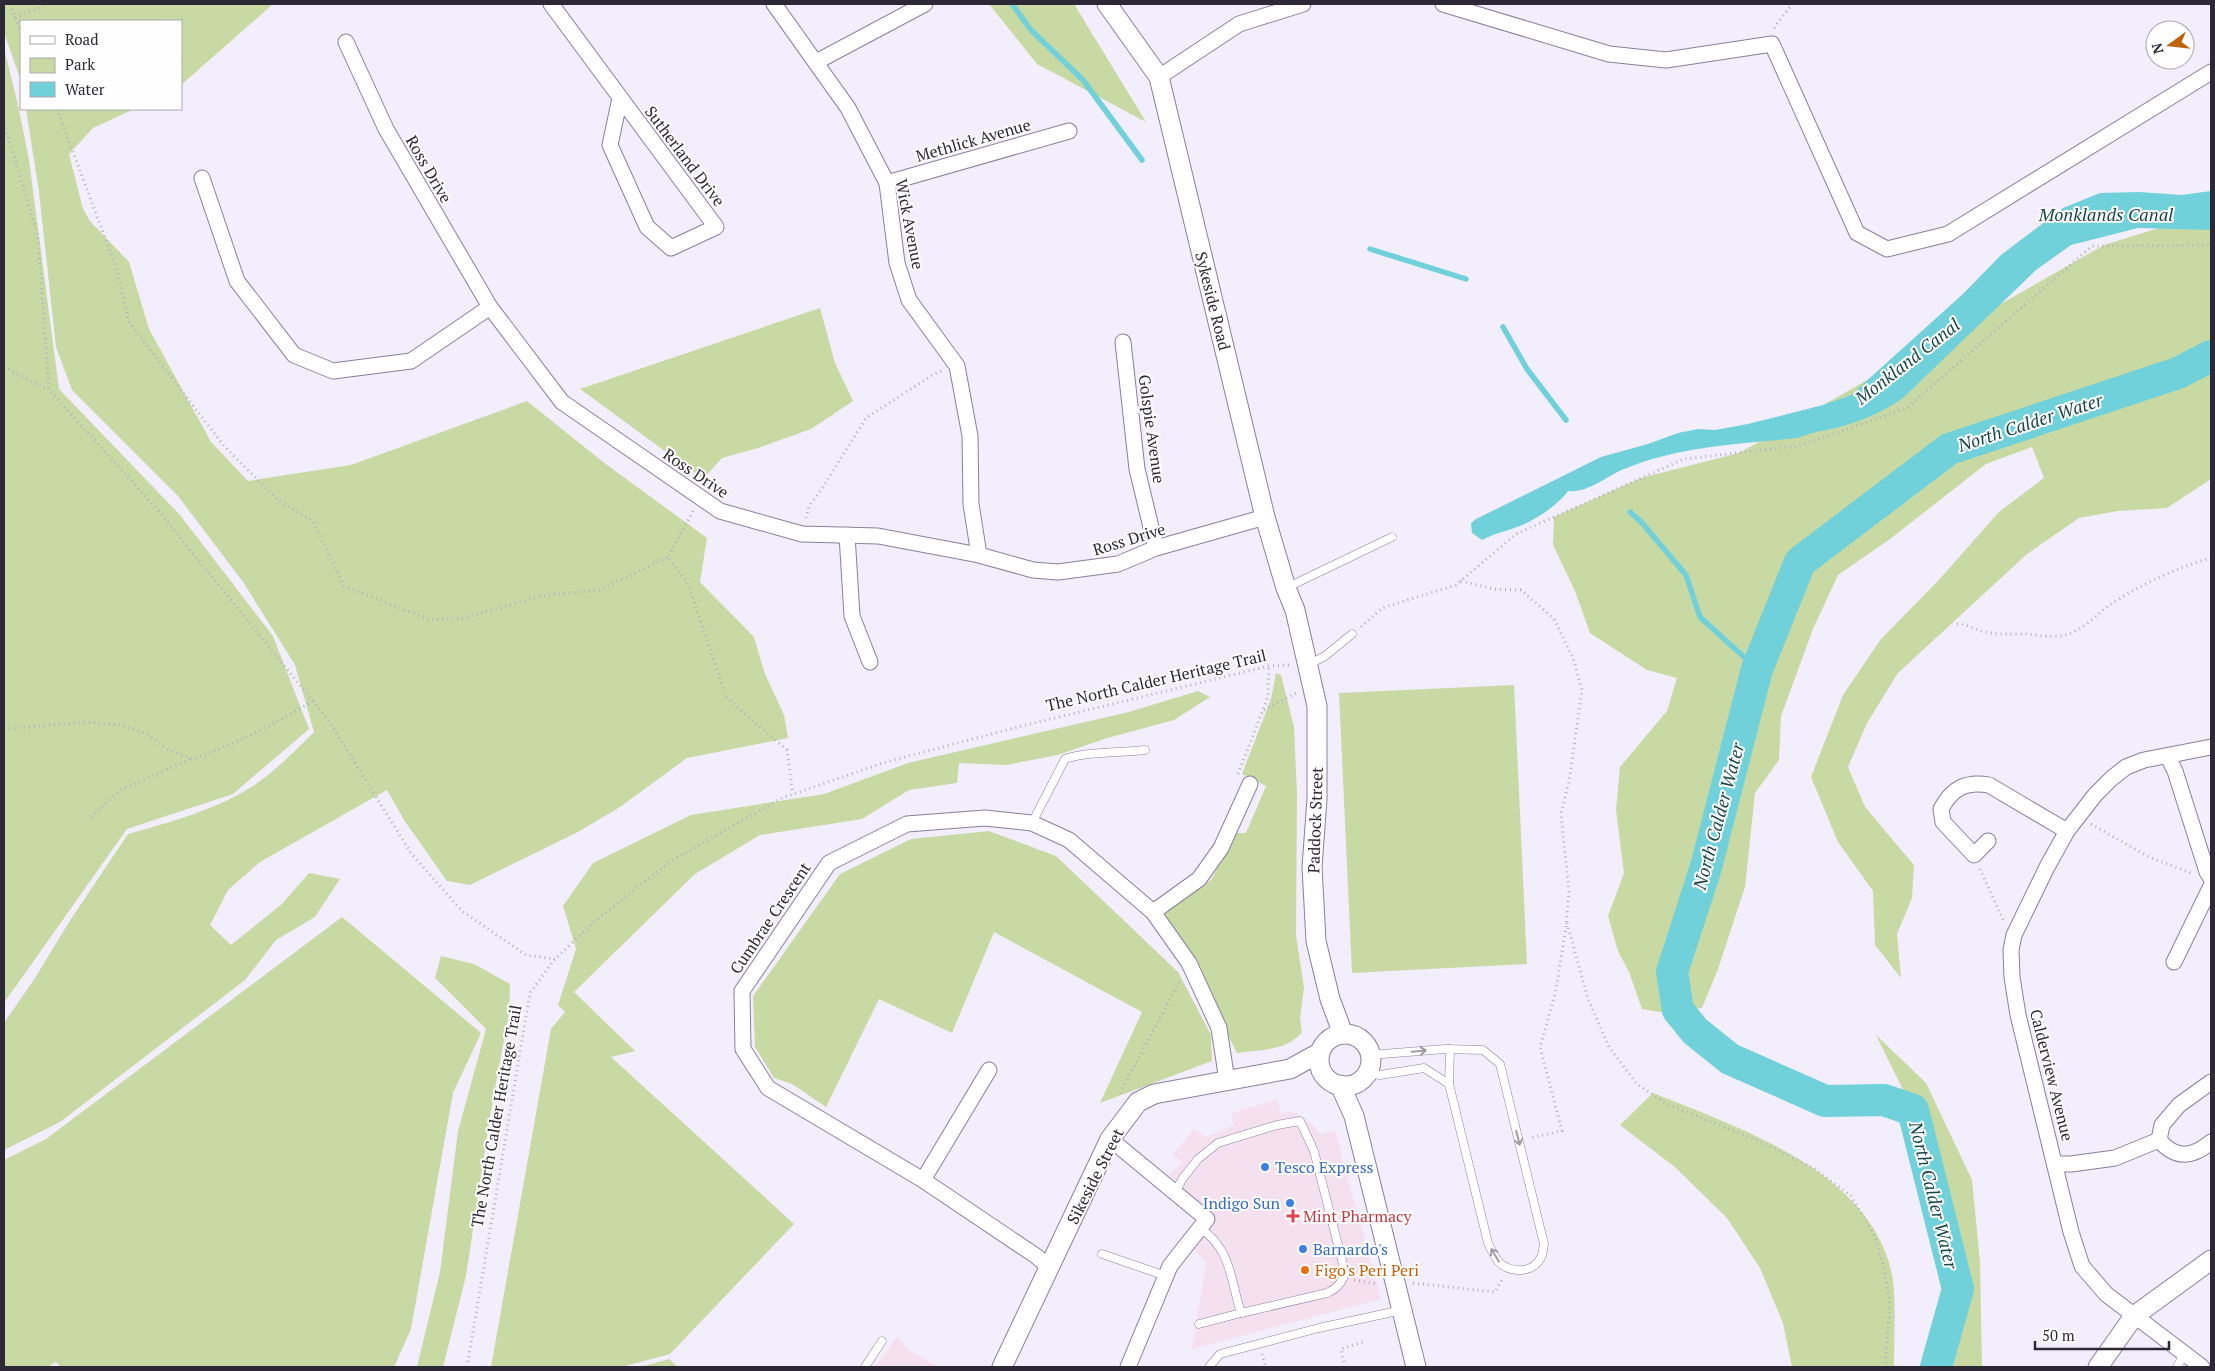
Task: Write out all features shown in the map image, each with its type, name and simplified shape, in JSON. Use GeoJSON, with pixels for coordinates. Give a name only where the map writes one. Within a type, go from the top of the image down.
{"type":"FeatureCollection","features":[{"type":"Feature","properties":{"kind":"street","name":"Sutherland Drive"},"geometry":{"type":"LineString","coordinates":[[552,4],[716,227],[671,248],[647,227],[610,145],[620,98]]}},
{"type":"Feature","properties":{"kind":"street","name":"Wick Avenue"},"geometry":{"type":"LineString","coordinates":[[774,4],[848,108],[887,183],[897,263],[909,300],[957,366],[970,436],[971,504],[979,555]]}},
{"type":"Feature","properties":{"kind":"street"},"geometry":{"type":"LineString","coordinates":[[816,62],[925,4]]}},
{"type":"Feature","properties":{"kind":"street","name":"Sykeside Road"},"geometry":{"type":"LineString","coordinates":[[1107,4],[1159,77],[1265,516],[1302,642]]}},
{"type":"Feature","properties":{"kind":"street"},"geometry":{"type":"LineString","coordinates":[[1159,77],[1240,24],[1303,4]]}},
{"type":"Feature","properties":{"kind":"street"},"geometry":{"type":"LineString","coordinates":[[1443,4],[1609,54],[1666,60],[1772,44],[1857,233],[1887,249],[1948,234],[2211,72]]}},
{"type":"Feature","properties":{"kind":"street","name":"Ross Drive"},"geometry":{"type":"LineString","coordinates":[[346,42],[386,129],[490,306],[562,402],[720,511],[802,534],[878,536],[979,555],[1033,570],[1058,572],[1118,564],[1156,548],[1265,516]]}},
{"type":"Feature","properties":{"kind":"street","name":"Methlick Avenue"},"geometry":{"type":"LineString","coordinates":[[887,183],[1069,131]]}},
{"type":"Feature","properties":{"kind":"street"},"geometry":{"type":"LineString","coordinates":[[202,178],[236,281],[294,355],[333,371],[411,361],[490,306]]}},
{"type":"Feature","properties":{"kind":"street","name":"Golspie Avenue"},"geometry":{"type":"LineString","coordinates":[[1124,342],[1137,469],[1156,548]]}},
{"type":"Feature","properties":{"kind":"street"},"geometry":{"type":"LineString","coordinates":[[847,536],[852,616],[870,662]]}},
{"type":"Feature","properties":{"kind":"street","name":"Paddock Street"},"geometry":{"type":"LineString","coordinates":[[1302,642],[1317,706],[1317,799],[1312,867],[1316,941],[1330,999],[1331,1042]]}},
{"type":"Feature","properties":{"kind":"street","name":"Calderview Avenue"},"geometry":{"type":"LineString","coordinates":[[2202,1367],[2185,1352],[2106,1294],[2082,1266],[2071,1232],[2056,1164],[2018,1015],[2012,977],[2011,950],[2014,935],[2030,901],[2067,831],[2096,795],[2126,767],[2144,760],[2168,757],[2211,747]]}},
{"type":"Feature","properties":{"kind":"street"},"geometry":{"type":"LineString","coordinates":[[2168,757],[2175,771],[2207,872],[2211,878]]}},
{"type":"Feature","properties":{"kind":"street"},"geometry":{"type":"LineString","coordinates":[[1988,841],[1974,855],[1943,822],[1941,809],[1955,789],[1966,784],[1978,783],[1989,785],[2067,831]]}},
{"type":"Feature","properties":{"kind":"street"},"geometry":{"type":"LineString","coordinates":[[1153,912],[1198,879],[1221,848],[1250,784]]}},
{"type":"Feature","properties":{"kind":"street","name":"Cumbrae Crescent"},"geometry":{"type":"LineString","coordinates":[[1049,1267],[1036,1256],[923,1180],[768,1088],[743,1049],[742,991],[829,863],[906,824],[985,818],[1032,823],[1069,840],[1153,912],[1189,963],[1219,1028],[1227,1081]]}},
{"type":"Feature","properties":{"kind":"street"},"geometry":{"type":"LineString","coordinates":[[2174,962],[2211,886]]}},
{"type":"Feature","properties":{"kind":"street"},"geometry":{"type":"LineString","coordinates":[[1354,1116],[1365,1070],[1364,1042],[1356,1036],[1331,1042],[1320,1068],[1332,1081],[1354,1116],[1416,1367]]}},
{"type":"Feature","properties":{"kind":"street","name":"Sikeside Street"},"geometry":{"type":"LineString","coordinates":[[1002,1367],[1110,1139],[1138,1102],[1154,1094],[1290,1069],[1331,1042]]}},
{"type":"Feature","properties":{"kind":"street","name":"Sikeside Street"},"geometry":{"type":"LineString","coordinates":[[1290,1069],[1332,1081]]}},
{"type":"Feature","properties":{"kind":"street"},"geometry":{"type":"LineString","coordinates":[[923,1180],[989,1070]]}},
{"type":"Feature","properties":{"kind":"street"},"geometry":{"type":"LineString","coordinates":[[1332,1081],[1349,1085],[1365,1070]]}},
{"type":"Feature","properties":{"kind":"street"},"geometry":{"type":"LineString","coordinates":[[2211,1082],[2179,1105],[2162,1125],[2159,1140],[2165,1148],[2179,1154],[2199,1152],[2211,1142]]}},
{"type":"Feature","properties":{"kind":"street"},"geometry":{"type":"LineString","coordinates":[[1110,1139],[1207,1219],[1170,1266],[1128,1367]]}},
{"type":"Feature","properties":{"kind":"street"},"geometry":{"type":"LineString","coordinates":[[2056,1164],[2072,1164],[2115,1158],[2159,1140]]}},
{"type":"Feature","properties":{"kind":"street"},"geometry":{"type":"LineString","coordinates":[[2098,1367],[2134,1316],[2211,1260]]}},
{"type":"Feature","properties":{"kind":"lane"},"geometry":{"type":"LineString","coordinates":[[1286,588],[1392,537]]}},
{"type":"Feature","properties":{"kind":"lane"},"geometry":{"type":"LineString","coordinates":[[1308,665],[1325,656],[1352,634]]}},
{"type":"Feature","properties":{"kind":"lane"},"geometry":{"type":"LineString","coordinates":[[1032,823],[1065,760],[1081,754],[1145,750]]}},
{"type":"Feature","properties":{"kind":"lane"},"geometry":{"type":"LineString","coordinates":[[1365,1070],[1450,1049],[1482,1050],[1500,1064],[1544,1244],[1541,1259],[1532,1267],[1521,1270],[1508,1269],[1498,1261],[1488,1243],[1448,1084],[1450,1049]]}},
{"type":"Feature","properties":{"kind":"lane"},"geometry":{"type":"LineString","coordinates":[[1365,1070],[1380,1075],[1424,1068],[1448,1084]]}},
{"type":"Feature","properties":{"kind":"lane"},"geometry":{"type":"LineString","coordinates":[[1175,1192],[1182,1178],[1198,1159],[1218,1143],[1277,1125],[1300,1122],[1314,1151],[1345,1272],[1344,1278],[1335,1290],[1327,1293],[1199,1324]]}},
{"type":"Feature","properties":{"kind":"lane"},"geometry":{"type":"LineString","coordinates":[[1200,1228],[1212,1236],[1227,1259],[1241,1313]]}},
{"type":"Feature","properties":{"kind":"lane"},"geometry":{"type":"LineString","coordinates":[[1102,1254],[1166,1276]]}},
{"type":"Feature","properties":{"kind":"lane"},"geometry":{"type":"LineString","coordinates":[[1209,1367],[1220,1354],[1319,1328],[1402,1310]]}},
{"type":"Feature","properties":{"kind":"lane"},"geometry":{"type":"LineString","coordinates":[[865,1367],[882,1341]]}},
{"type":"Feature","properties":{"kind":"lane"},"geometry":{"type":"LineString","coordinates":[[2177,1367],[2185,1352]]}},
{"type":"Feature","properties":{"kind":"path"},"geometry":{"type":"LineString","coordinates":[[10,4],[20,29]]}},
{"type":"Feature","properties":{"kind":"path"},"geometry":{"type":"LineString","coordinates":[[16,18],[47,4]]}},
{"type":"Feature","properties":{"kind":"path"},"geometry":{"type":"LineString","coordinates":[[1772,44],[1775,26],[1792,4]]}},
{"type":"Feature","properties":{"kind":"path"},"geometry":{"type":"LineString","coordinates":[[57,110],[117,270],[129,322],[224,446],[279,502],[313,521],[344,586],[428,619],[460,619],[541,596],[600,590],[668,557],[700,498]]}},
{"type":"Feature","properties":{"kind":"path"},"geometry":{"type":"LineString","coordinates":[[4,122],[38,236],[49,390]]}},
{"type":"Feature","properties":{"kind":"path"},"geometry":{"type":"LineString","coordinates":[[1352,634],[1382,608],[1456,585],[1516,534],[1684,459],[1798,446],[1907,408],[2092,246],[2211,245]]}},
{"type":"Feature","properties":{"kind":"path"},"geometry":{"type":"LineString","coordinates":[[802,534],[809,506],[866,418],[934,374],[957,366]]}},
{"type":"Feature","properties":{"kind":"path"},"geometry":{"type":"LineString","coordinates":[[4,367],[49,390],[157,509],[329,720],[411,853],[462,912],[526,955],[555,960]]}},
{"type":"Feature","properties":{"kind":"path"},"geometry":{"type":"LineString","coordinates":[[668,557],[687,582],[727,698],[787,750],[793,794]]}},
{"type":"Feature","properties":{"kind":"path"},"geometry":{"type":"LineString","coordinates":[[1957,624],[1967,624],[1975,630],[1989,633],[2027,634],[2046,637],[2068,634],[2085,626],[2102,610],[2154,579],[2211,558]]}},
{"type":"Feature","properties":{"kind":"path"},"geometry":{"type":"LineString","coordinates":[[1460,581],[1494,589],[1521,590],[1554,619],[1573,658],[1582,690],[1569,781],[1561,814],[1569,891],[1566,920],[1556,990],[1540,1047],[1562,1131],[1519,1140]]}},
{"type":"Feature","properties":{"kind":"path","name":"The North Calder Heritage Trail"},"geometry":{"type":"LineString","coordinates":[[468,1367],[530,993],[555,960],[594,922],[673,860],[782,798],[793,794],[895,760],[1026,725],[1269,666],[1308,665]]}},
{"type":"Feature","properties":{"kind":"path"},"geometry":{"type":"LineString","coordinates":[[1250,784],[1237,773],[1268,697],[1269,666]]}},
{"type":"Feature","properties":{"kind":"path"},"geometry":{"type":"LineString","coordinates":[[1263,710],[1312,685]]}},
{"type":"Feature","properties":{"kind":"path"},"geometry":{"type":"LineString","coordinates":[[91,817],[121,790],[192,759],[228,746],[284,718],[312,701]]}},
{"type":"Feature","properties":{"kind":"path"},"geometry":{"type":"LineString","coordinates":[[4,729],[54,723],[107,724],[133,729],[154,737],[168,749],[192,759]]}},
{"type":"Feature","properties":{"kind":"path"},"geometry":{"type":"LineString","coordinates":[[2078,816],[2149,857],[2193,874]]}},
{"type":"Feature","properties":{"kind":"path"},"geometry":{"type":"LineString","coordinates":[[1974,855],[2001,915],[2011,950]]}},
{"type":"Feature","properties":{"kind":"path"},"geometry":{"type":"LineString","coordinates":[[1566,920],[1588,999],[1609,1047],[1637,1084],[1665,1103],[1761,1142],[1815,1169],[1851,1196],[1874,1234],[1883,1264],[1890,1302],[1885,1367]]}},
{"type":"Feature","properties":{"kind":"path"},"geometry":{"type":"LineString","coordinates":[[1344,1278],[1378,1284],[1395,1280],[1495,1292],[1508,1269]]}},
{"type":"Feature","properties":{"kind":"path"},"geometry":{"type":"LineString","coordinates":[[1345,1367],[1341,1349],[1363,1342]]}},
{"type":"Feature","properties":{"kind":"shaded area"},"geometry":{"type":"Polygon","coordinates":[[[1277,1100],[1281,1113],[1292,1111],[1312,1123],[1320,1134],[1335,1131],[1381,1299],[1192,1349],[1206,1263],[1193,1248],[1215,1218],[1169,1175],[1182,1163],[1173,1154],[1194,1129],[1206,1137],[1234,1125],[1231,1113],[1277,1100]]]}},
{"type":"Feature","properties":{"kind":"shaded area"},"geometry":{"type":"Polygon","coordinates":[[[897,1337],[910,1351],[939,1367],[875,1367],[897,1337]]]}},
{"type":"Feature","properties":{"kind":"green space"},"geometry":{"type":"Polygon","coordinates":[[[4,4],[273,4],[182,84],[182,20],[20,20],[20,78],[4,33],[4,4]]]}},
{"type":"Feature","properties":{"kind":"green space"},"geometry":{"type":"Polygon","coordinates":[[[989,4],[1074,4],[1146,122],[1037,64],[989,4]]]}},
{"type":"Feature","properties":{"kind":"green space"},"geometry":{"type":"Polygon","coordinates":[[[4,48],[29,160],[59,389],[180,515],[273,636],[309,729],[233,794],[127,829],[4,1003],[4,48]]]}},
{"type":"Feature","properties":{"kind":"green space"},"geometry":{"type":"Polygon","coordinates":[[[26,110],[132,110],[93,128],[69,154],[83,209],[90,221],[129,262],[149,329],[211,442],[248,481],[351,465],[527,401],[603,462],[707,538],[700,582],[754,637],[765,674],[784,715],[788,738],[687,758],[620,807],[578,832],[470,885],[447,881],[404,820],[387,790],[260,862],[228,890],[210,925],[231,945],[282,904],[309,873],[340,879],[315,917],[276,940],[245,980],[60,1122],[4,1150],[4,1023],[128,834],[208,809],[253,786],[285,761],[314,732],[295,665],[243,582],[178,496],[72,390],[56,347],[39,192],[26,110]]]}},
{"type":"Feature","properties":{"kind":"green space"},"geometry":{"type":"Polygon","coordinates":[[[2211,212],[2211,479],[2167,508],[2118,511],[2079,518],[2027,554],[1898,673],[1867,723],[1848,767],[1865,807],[1914,865],[1912,898],[1897,934],[1901,978],[1875,945],[1873,891],[1838,842],[1811,777],[1843,695],[1881,639],[1937,582],[1999,512],[2044,478],[2032,447],[1986,464],[1890,539],[1838,575],[1813,629],[1781,716],[1779,760],[1755,793],[1745,887],[1718,969],[1702,1008],[1660,1012],[1642,1009],[1629,972],[1618,951],[1608,916],[1624,873],[1616,810],[1620,767],[1667,711],[1677,678],[1647,670],[1590,633],[1575,591],[1553,545],[1554,517],[1641,478],[1739,453],[2104,245],[2211,212]]]}},
{"type":"Feature","properties":{"kind":"green space"},"geometry":{"type":"Polygon","coordinates":[[[820,308],[835,363],[853,401],[811,429],[758,448],[722,458],[703,479],[580,389],[820,308]]]}},
{"type":"Feature","properties":{"kind":"green space"},"geometry":{"type":"Polygon","coordinates":[[[1276,673],[1281,675],[1294,727],[1297,793],[1296,935],[1304,988],[1300,1018],[1302,1032],[1289,1043],[1281,1046],[1237,1053],[1165,923],[1166,911],[1211,880],[1235,833],[1246,833],[1266,786],[1242,774],[1271,699],[1276,673]]]}},
{"type":"Feature","properties":{"kind":"green space"},"geometry":{"type":"Polygon","coordinates":[[[1514,685],[1527,964],[1352,973],[1339,693],[1514,685]]]}},
{"type":"Feature","properties":{"kind":"green space"},"geometry":{"type":"Polygon","coordinates":[[[1198,691],[1210,697],[1174,720],[1104,739],[1058,755],[1006,765],[959,763],[957,783],[909,790],[862,819],[760,835],[695,874],[574,992],[635,1051],[611,1057],[794,1224],[670,1354],[622,1367],[491,1367],[551,1029],[565,1012],[558,1005],[576,949],[563,906],[593,863],[691,815],[824,794],[908,763],[1129,712],[1198,691]]]}},
{"type":"Feature","properties":{"kind":"green space"},"geometry":{"type":"Polygon","coordinates":[[[989,831],[1056,856],[1178,972],[1211,1035],[1212,1061],[1100,1103],[1142,1012],[994,932],[952,1033],[879,999],[826,1107],[792,1084],[774,1078],[755,1047],[753,996],[840,874],[911,839],[989,831]]]}},
{"type":"Feature","properties":{"kind":"green space"},"geometry":{"type":"Polygon","coordinates":[[[342,917],[481,1033],[453,1093],[411,1329],[394,1367],[61,1367],[56,1362],[48,1367],[4,1367],[4,1160],[46,1139],[342,917]]]}},
{"type":"Feature","properties":{"kind":"green space"},"geometry":{"type":"Polygon","coordinates":[[[441,956],[474,964],[510,984],[509,1013],[490,1116],[466,1276],[443,1367],[417,1367],[440,1272],[458,1131],[486,1029],[435,978],[441,956]]]}},
{"type":"Feature","properties":{"kind":"green space"},"geometry":{"type":"Polygon","coordinates":[[[1876,1035],[1926,1083],[1972,1180],[1980,1262],[1982,1367],[1946,1367],[1959,1320],[1944,1207],[1927,1138],[1876,1035]]]}},
{"type":"Feature","properties":{"kind":"green space"},"geometry":{"type":"Polygon","coordinates":[[[1653,1093],[1763,1139],[1833,1183],[1861,1211],[1881,1243],[1893,1280],[1895,1312],[1894,1367],[1792,1367],[1783,1323],[1760,1268],[1727,1218],[1676,1168],[1620,1125],[1653,1093]]]}},
{"type":"Feature","properties":{"kind":"green space"},"geometry":{"type":"Polygon","coordinates":[[[669,1359],[678,1367],[640,1367],[669,1359]]]}},
{"type":"Feature","properties":{"kind":"water","name":"Monklands Canal"},"geometry":{"type":"Polygon","coordinates":[[[2211,191],[2211,230],[2138,228],[2071,245],[2036,270],[1903,398],[1871,416],[1857,422],[1797,438],[1709,447],[1645,461],[1624,469],[1590,487],[1568,491],[1551,508],[1521,526],[1482,540],[1472,533],[1471,523],[1476,519],[1601,457],[1648,444],[1678,433],[1698,429],[1715,430],[1748,424],[1823,405],[1851,395],[1964,293],[2001,255],[2063,208],[2100,193],[2139,192],[2182,195],[2211,191]]]}},
{"type":"Feature","properties":{"kind":"waterway"},"geometry":{"type":"LineString","coordinates":[[1012,4],[1031,30],[1083,80],[1142,160]]}},
{"type":"Feature","properties":{"kind":"waterway"},"geometry":{"type":"LineString","coordinates":[[1370,249],[1466,279]]}},
{"type":"Feature","properties":{"kind":"waterway"},"geometry":{"type":"LineString","coordinates":[[1503,327],[1527,369],[1566,420]]}},
{"type":"Feature","properties":{"kind":"waterway","name":"North Calder Water"},"geometry":{"type":"LineString","coordinates":[[1936,1367],[1958,1289],[1913,1110],[1884,1100],[1825,1101],[1730,1059],[1695,1031],[1678,1010],[1672,972],[1706,867],[1757,669],[1800,562],[1949,449],[2178,373],[2211,356]]}},
{"type":"Feature","properties":{"kind":"waterway"},"geometry":{"type":"LineString","coordinates":[[1630,512],[1642,523],[1686,575],[1700,617],[1757,669]]}},
{"type":"Feature","properties":{"kind":"place","name":"Tesco Express"},"geometry":{"type":"Point","coordinates":[1265,1167]}},
{"type":"Feature","properties":{"kind":"place","name":"Indigo Sun"},"geometry":{"type":"Point","coordinates":[1290,1203]}},
{"type":"Feature","properties":{"kind":"place","name":"Mint Pharmacy"},"geometry":{"type":"Point","coordinates":[1293,1216]}},
{"type":"Feature","properties":{"kind":"place","name":"Barnardo's"},"geometry":{"type":"Point","coordinates":[1303,1249]}},
{"type":"Feature","properties":{"kind":"place","name":"Figo's Peri Peri"},"geometry":{"type":"Point","coordinates":[1305,1270]}},
{"type":"Feature","properties":{"kind":"water label","name":"Monkland Canal"},"geometry":{"type":"Point","coordinates":[1907,361]}}]}
